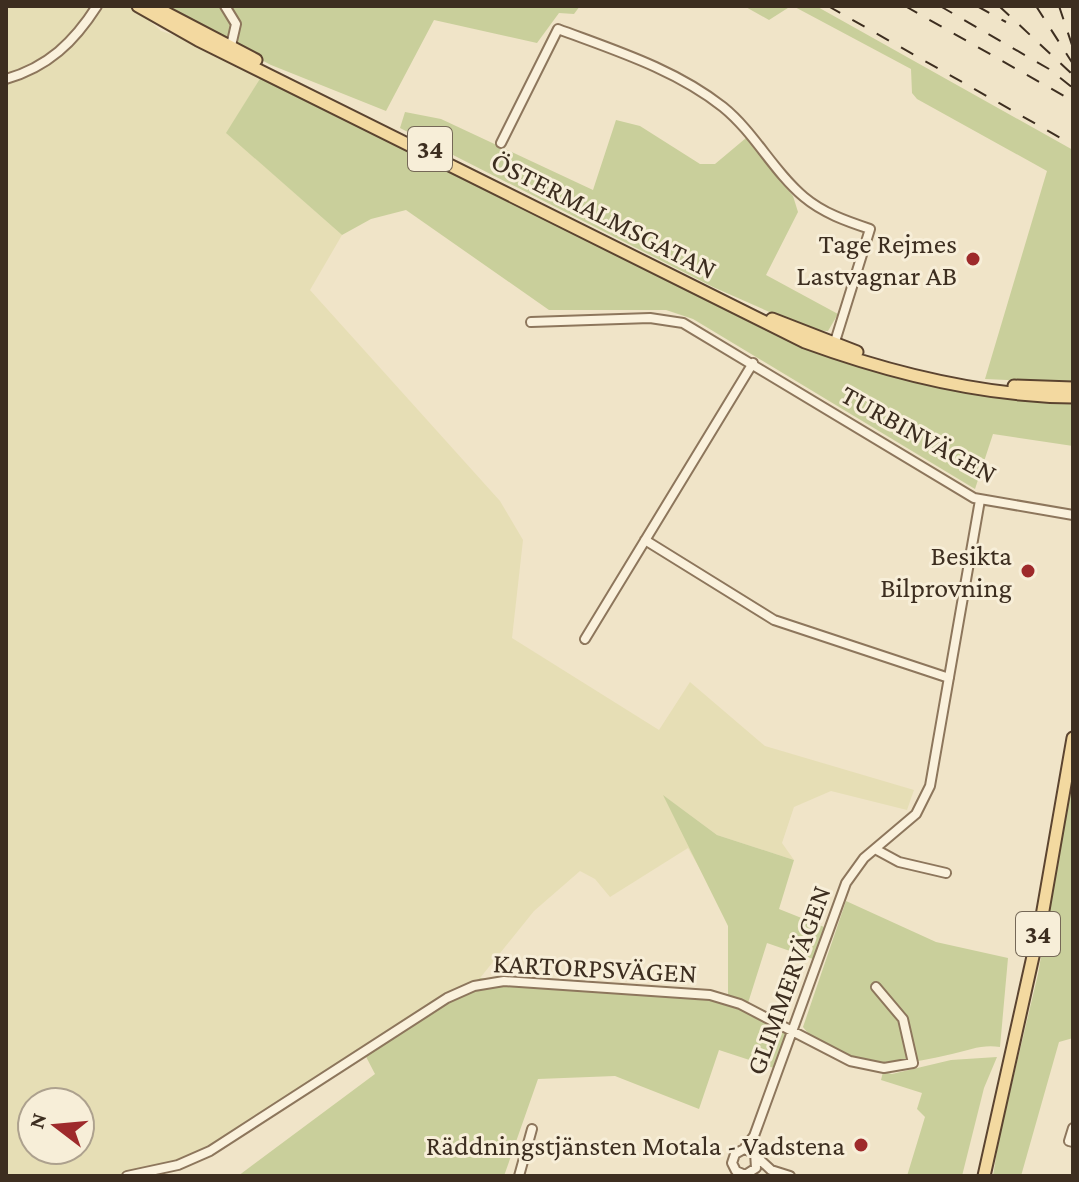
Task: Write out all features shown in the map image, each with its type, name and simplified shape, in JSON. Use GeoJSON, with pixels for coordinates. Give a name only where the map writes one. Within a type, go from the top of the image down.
{"type":"FeatureCollection","features":[{"type":"Feature","properties":{"kind":"main road","name":"ÖSTERMALMSGATAN"},"geometry":{"type":"LineString","coordinates":[[138,6],[833,348],[881,367],[976,387],[1073,397]]}},
{"type":"Feature","properties":{"kind":"main road","name":"ÖSTERMALMSGATAN"},"geometry":{"type":"LineString","coordinates":[[153,6],[229,51]]}},
{"type":"Feature","properties":{"kind":"main road","name":"ÖSTERMALMSGATAN"},"geometry":{"type":"LineString","coordinates":[[833,348],[944,376],[997,384],[1073,388]]}},
{"type":"Feature","properties":{"kind":"main road","name":"34"},"geometry":{"type":"LineString","coordinates":[[984,1176],[1039,930],[1073,738]]}},
{"type":"Feature","properties":{"kind":"main road","name":"34"},"geometry":{"type":"LineString","coordinates":[[990,1176],[994,1128]]}},
{"type":"Feature","properties":{"kind":"street"},"geometry":{"type":"LineString","coordinates":[[6,79],[27,72],[55,55],[76,36],[97,6]]}},
{"type":"Feature","properties":{"kind":"street"},"geometry":{"type":"LineString","coordinates":[[225,6],[236,24],[229,51]]}},
{"type":"Feature","properties":{"kind":"street"},"geometry":{"type":"LineString","coordinates":[[501,143],[558,29],[637,59],[698,89],[743,125],[805,198],[831,214],[870,229],[833,348]]}},
{"type":"Feature","properties":{"kind":"street","name":"TURBINVÄGEN"},"geometry":{"type":"LineString","coordinates":[[531,322],[672,320],[692,326],[980,500],[1073,515]]}},
{"type":"Feature","properties":{"kind":"street"},"geometry":{"type":"LineString","coordinates":[[585,639],[753,363]]}},
{"type":"Feature","properties":{"kind":"street","name":"GLIMMERVÄGEN"},"geometry":{"type":"LineString","coordinates":[[733,1166],[735,1154],[744,1149],[754,1136],[846,883],[875,849],[908,824],[926,796],[980,500]]}},
{"type":"Feature","properties":{"kind":"street"},"geometry":{"type":"LineString","coordinates":[[645,540],[774,620],[949,678]]}},
{"type":"Feature","properties":{"kind":"street"},"geometry":{"type":"LineString","coordinates":[[875,849],[899,862],[946,873]]}},
{"type":"Feature","properties":{"kind":"street","name":"KARTORPSVÄGEN"},"geometry":{"type":"LineString","coordinates":[[127,1176],[178,1165],[210,1151],[447,998],[483,983],[542,982],[710,995],[740,1004],[860,1064],[884,1068],[913,1063],[903,1019],[876,987]]}},
{"type":"Feature","properties":{"kind":"street"},"geometry":{"type":"LineString","coordinates":[[1073,1128],[1069,1141],[1073,1142]]}},
{"type":"Feature","properties":{"kind":"street"},"geometry":{"type":"LineString","coordinates":[[519,1176],[532,1129]]}},
{"type":"Feature","properties":{"kind":"street","name":"GLIMMERVÄGEN"},"geometry":{"type":"LineString","coordinates":[[747,1174],[755,1154],[754,1136]]}},
{"type":"Feature","properties":{"kind":"street"},"geometry":{"type":"LineString","coordinates":[[744,1149],[755,1154],[771,1170]]}},
{"type":"Feature","properties":{"kind":"street"},"geometry":{"type":"LineString","coordinates":[[733,1176],[733,1166],[747,1174],[771,1170],[790,1176]]}},
{"type":"Feature","properties":{"kind":"shaded area"},"geometry":{"type":"Polygon","coordinates":[[[6,6],[92,6],[56,50],[36,63],[6,74],[6,6]]]}},
{"type":"Feature","properties":{"kind":"shaded area"},"geometry":{"type":"Polygon","coordinates":[[[104,6],[132,6],[161,31],[192,41],[261,77],[227,133],[342,235],[310,290],[500,501],[523,540],[512,638],[659,730],[690,682],[765,746],[914,790],[907,810],[831,791],[794,807],[782,843],[794,860],[717,835],[664,796],[712,890],[688,848],[610,897],[595,879],[580,871],[534,911],[480,978],[421,1011],[213,1148],[173,1165],[123,1176],[6,1176],[6,83],[23,78],[61,57],[104,6]]]}},
{"type":"Feature","properties":{"kind":"green space"},"geometry":{"type":"Polygon","coordinates":[[[161,6],[580,6],[574,14],[559,13],[537,43],[434,20],[386,111],[271,65],[161,6]]]}},
{"type":"Feature","properties":{"kind":"green space"},"geometry":{"type":"Polygon","coordinates":[[[744,6],[791,6],[769,20],[744,6]]]}},
{"type":"Feature","properties":{"kind":"green space"},"geometry":{"type":"Polygon","coordinates":[[[793,6],[816,6],[1073,150],[1073,383],[985,379],[1047,171],[917,99],[912,93],[911,69],[793,6]]]}},
{"type":"Feature","properties":{"kind":"green space"},"geometry":{"type":"Polygon","coordinates":[[[261,77],[858,364],[1073,400],[1073,446],[993,434],[975,489],[693,319],[666,310],[549,310],[406,210],[371,219],[342,235],[226,133],[261,77]]]}},
{"type":"Feature","properties":{"kind":"green space"},"geometry":{"type":"Polygon","coordinates":[[[405,112],[441,119],[593,190],[616,120],[640,126],[700,164],[715,164],[746,138],[793,196],[798,212],[766,275],[838,314],[828,331],[810,330],[713,287],[400,128],[405,112]]]}},
{"type":"Feature","properties":{"kind":"green space"},"geometry":{"type":"Polygon","coordinates":[[[1073,773],[1073,1038],[1059,1042],[1021,1176],[993,1176],[999,1138],[1038,974],[1073,773]]]}},
{"type":"Feature","properties":{"kind":"green space"},"geometry":{"type":"Polygon","coordinates":[[[663,795],[717,835],[794,860],[779,909],[824,927],[813,959],[767,943],[748,1003],[728,995],[728,926],[663,795]]]}},
{"type":"Feature","properties":{"kind":"green space"},"geometry":{"type":"Polygon","coordinates":[[[846,901],[936,942],[1008,958],[1000,1047],[982,1047],[906,1062],[876,1062],[847,1055],[809,1034],[803,1027],[846,901]]]}},
{"type":"Feature","properties":{"kind":"green space"},"geometry":{"type":"Polygon","coordinates":[[[480,978],[725,997],[772,1020],[786,1035],[774,1068],[719,1050],[699,1109],[615,1076],[538,1079],[504,1176],[238,1176],[375,1074],[362,1049],[480,978]]]}},
{"type":"Feature","properties":{"kind":"green space"},"geometry":{"type":"Polygon","coordinates":[[[997,1057],[984,1088],[962,1176],[907,1176],[925,1117],[917,1109],[922,1093],[881,1080],[883,1072],[892,1074],[951,1060],[997,1057]]]}},
{"type":"Feature","properties":{"kind":"railway"},"geometry":{"type":"LineString","coordinates":[[828,6],[1073,145]]}},
{"type":"Feature","properties":{"kind":"railway"},"geometry":{"type":"LineString","coordinates":[[905,6],[1073,101]]}},
{"type":"Feature","properties":{"kind":"railway"},"geometry":{"type":"LineString","coordinates":[[940,6],[1049,69],[1073,88]]}},
{"type":"Feature","properties":{"kind":"railway"},"geometry":{"type":"LineString","coordinates":[[977,6],[1006,22]]}},
{"type":"Feature","properties":{"kind":"railway"},"geometry":{"type":"LineString","coordinates":[[999,6],[1073,75]]}},
{"type":"Feature","properties":{"kind":"railway"},"geometry":{"type":"LineString","coordinates":[[1036,6],[1073,64]]}},
{"type":"Feature","properties":{"kind":"railway"},"geometry":{"type":"LineString","coordinates":[[1059,6],[1073,48]]}},
{"type":"Feature","properties":{"kind":"place","name":"Tage Rejmes Lastvagnar AB"},"geometry":{"type":"Point","coordinates":[973,259]}},
{"type":"Feature","properties":{"kind":"place","name":"Besikta Bilprovning"},"geometry":{"type":"Point","coordinates":[1028,571]}},
{"type":"Feature","properties":{"kind":"place","name":"Räddningstjänsten Motala - Vadstena"},"geometry":{"type":"Point","coordinates":[861,1145]}}]}
